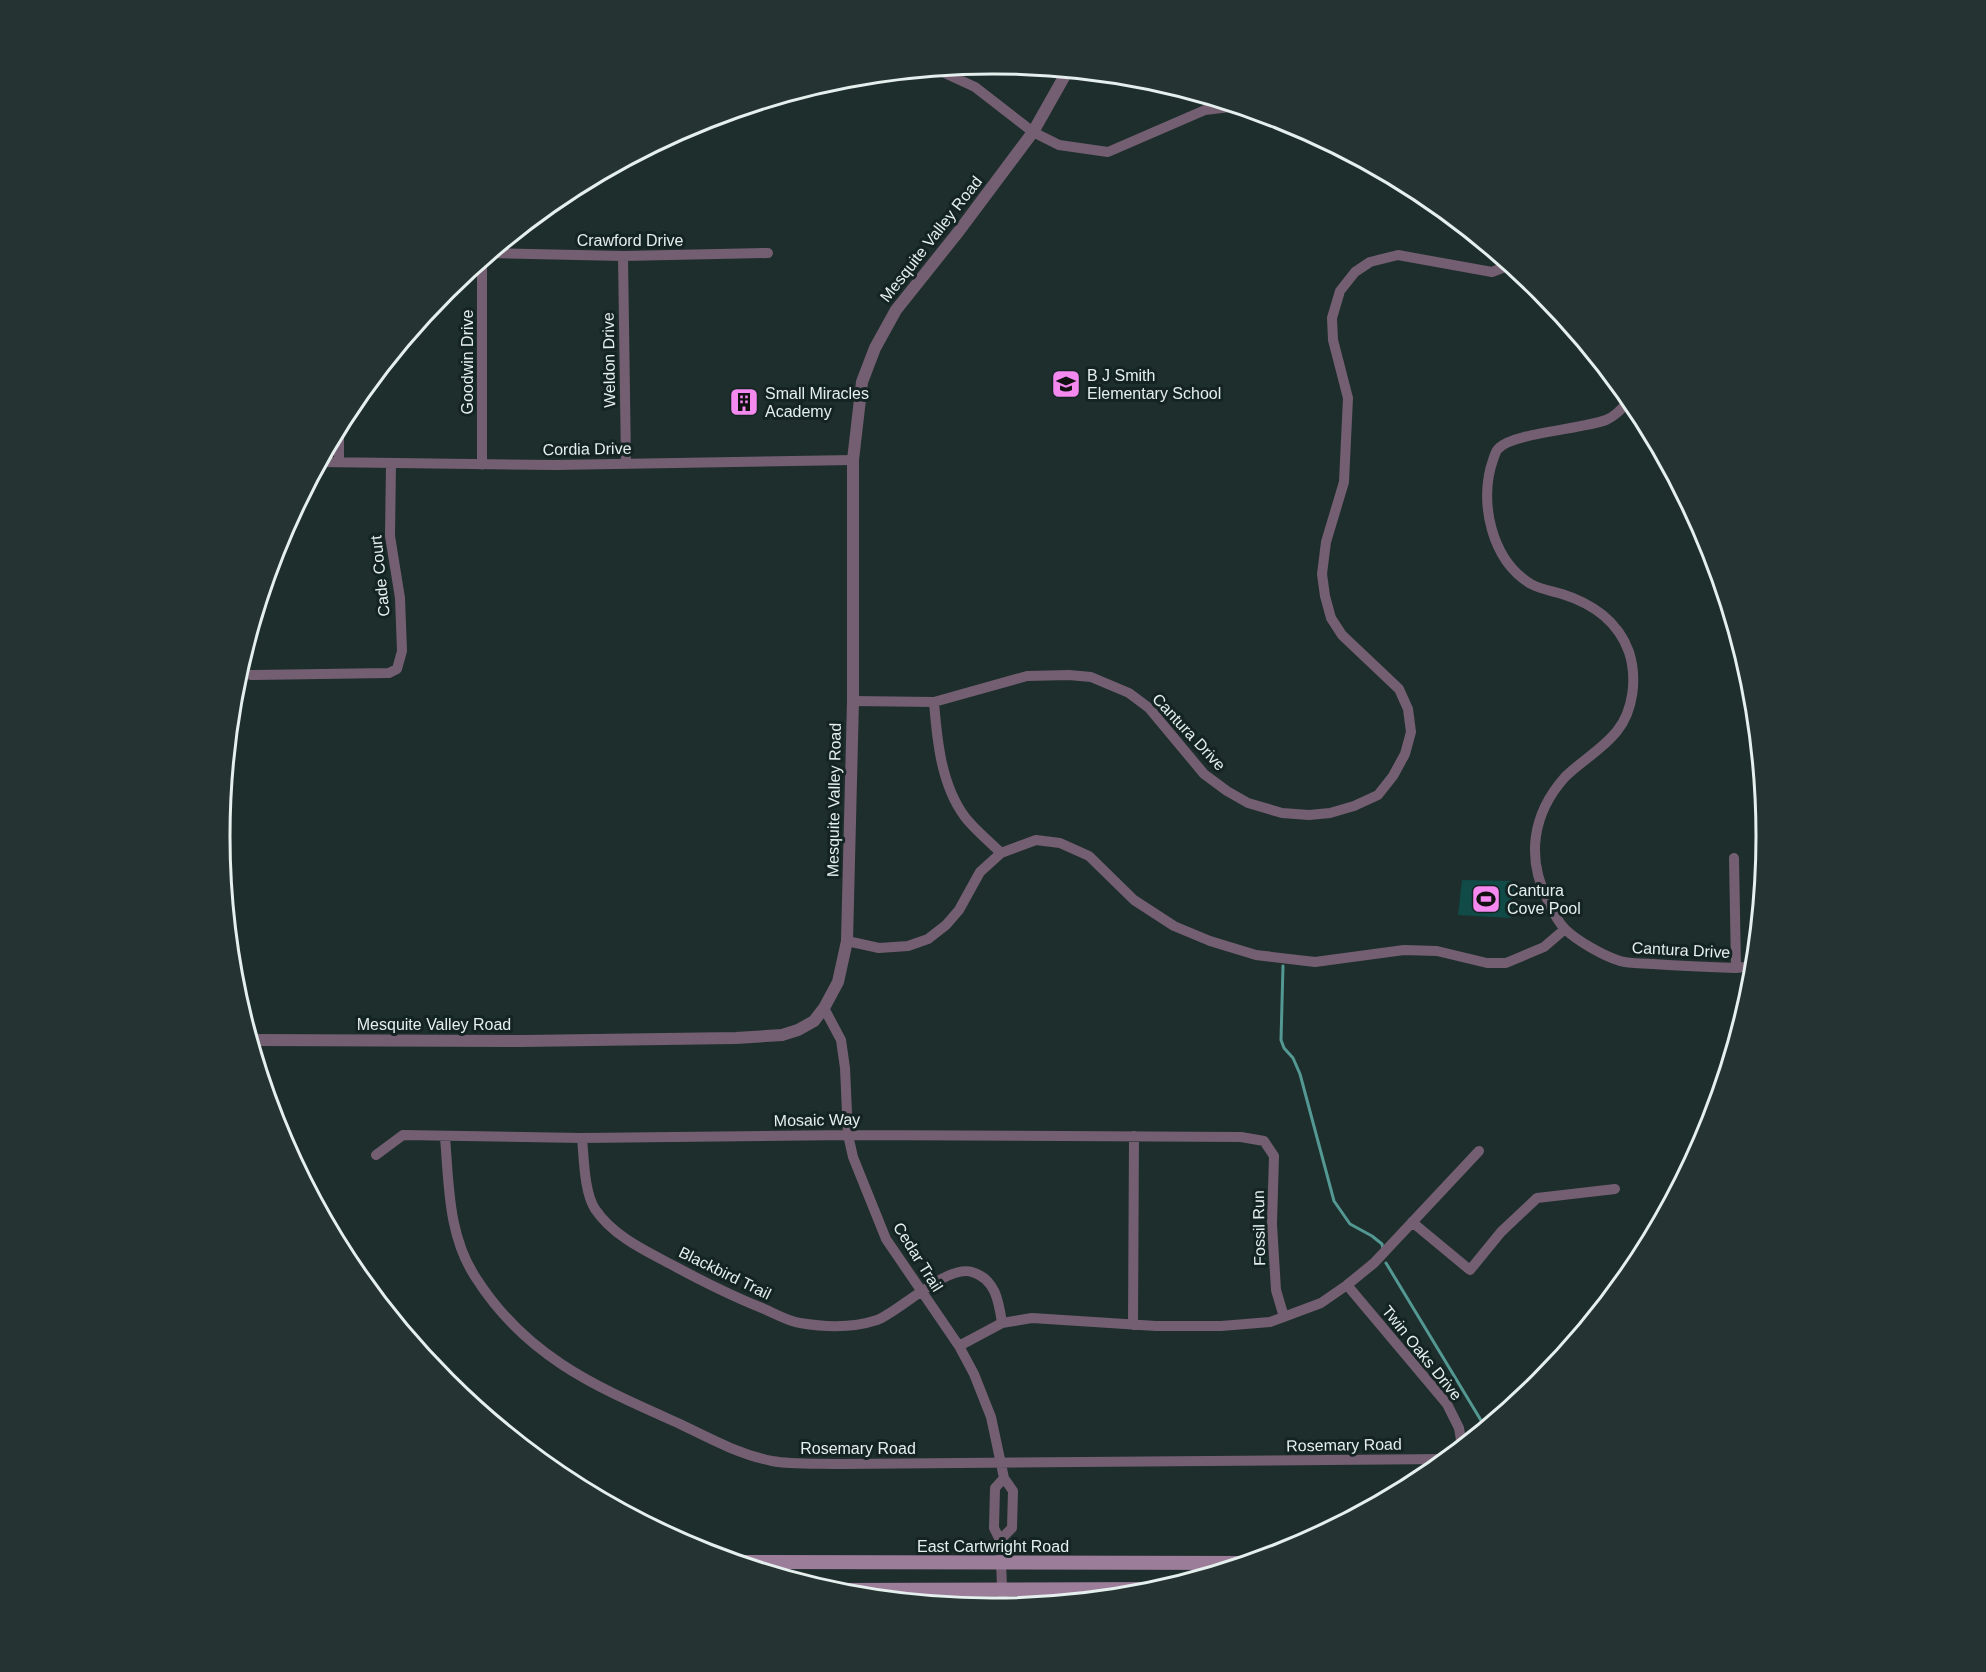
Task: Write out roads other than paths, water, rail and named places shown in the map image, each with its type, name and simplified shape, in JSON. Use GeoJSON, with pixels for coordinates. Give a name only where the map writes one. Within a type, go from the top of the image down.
{"type":"FeatureCollection","features":[{"type":"Feature","properties":{"kind":"main road","name":"East Cartwright Road"},"geometry":{"type":"LineString","coordinates":[[761,1562],[1222,1563]]}},
{"type":"Feature","properties":{"kind":"main road"},"geometry":{"type":"LineString","coordinates":[[881,1590],[1109,1589]]}},
{"type":"Feature","properties":{"kind":"street"},"geometry":{"type":"LineString","coordinates":[[949,75],[975,87],[1033,132],[1059,145],[1108,152],[1205,110],[1220,108]]}},
{"type":"Feature","properties":{"kind":"street","name":"Mesquite Valley Road"},"geometry":{"type":"LineString","coordinates":[[258,1040],[521,1041],[736,1038],[782,1035],[814,1022],[838,982],[847,940],[853,701],[853,460],[862,382],[875,348],[896,310],[1033,132],[1064,77]]}},
{"type":"Feature","properties":{"kind":"street","name":"Crawford Drive"},"geometry":{"type":"LineString","coordinates":[[502,253],[623,256],[768,253]]}},
{"type":"Feature","properties":{"kind":"street","name":"Cantura Drive"},"geometry":{"type":"LineString","coordinates":[[853,701],[934,702],[1027,676],[1091,677],[1129,693],[1149,708],[1204,774],[1248,803],[1282,813],[1309,815],[1330,813],[1354,806],[1378,795],[1393,776],[1405,753],[1411,732],[1408,709],[1399,689],[1342,635],[1331,618],[1325,596],[1322,574],[1326,542],[1344,482],[1348,398],[1333,340],[1332,318],[1340,291],[1355,272],[1370,262],[1398,255],[1492,272],[1502,268]]}},
{"type":"Feature","properties":{"kind":"street","name":"Weldon Drive"},"geometry":{"type":"LineString","coordinates":[[623,256],[626,464]]}},
{"type":"Feature","properties":{"kind":"street","name":"Goodwin Drive"},"geometry":{"type":"LineString","coordinates":[[482,465],[483,270]]}},
{"type":"Feature","properties":{"kind":"street","name":"Cantura Drive"},"geometry":{"type":"LineString","coordinates":[[1624,407],[1607,420],[1509,442],[1498,448],[1492,460],[1489,475],[1490,521],[1495,539],[1506,560],[1532,585],[1594,607],[1623,636],[1633,673],[1633,692],[1628,713],[1617,732],[1565,777],[1550,798],[1538,823],[1533,846],[1537,870],[1545,896],[1565,929],[1600,952],[1622,962],[1744,967]]}},
{"type":"Feature","properties":{"kind":"street"},"geometry":{"type":"LineString","coordinates":[[339,445],[339,462]]}},
{"type":"Feature","properties":{"kind":"street","name":"Cordia Drive"},"geometry":{"type":"LineString","coordinates":[[329,462],[482,465],[853,460]]}},
{"type":"Feature","properties":{"kind":"street","name":"Cade Court"},"geometry":{"type":"LineString","coordinates":[[248,674],[389,673],[397,669],[402,651],[400,598],[390,536],[391,463]]}},
{"type":"Feature","properties":{"kind":"street"},"geometry":{"type":"LineString","coordinates":[[934,702],[939,752],[953,794],[965,817],[1001,853]]}},
{"type":"Feature","properties":{"kind":"street"},"geometry":{"type":"LineString","coordinates":[[847,940],[879,948],[908,946],[928,939],[946,925],[958,910],[980,872],[1001,853],[1036,840],[1060,843],[1089,856],[1134,900],[1174,926],[1256,956],[1316,962],[1404,950],[1437,951],[1487,963],[1506,963],[1544,947],[1565,929]]}},
{"type":"Feature","properties":{"kind":"street"},"geometry":{"type":"LineString","coordinates":[[1734,858],[1736,968]]}},
{"type":"Feature","properties":{"kind":"street","name":"Cedar Trail"},"geometry":{"type":"LineString","coordinates":[[824,1008],[841,1040],[845,1068],[848,1135],[853,1157],[886,1239],[959,1346],[974,1374],[991,1417],[1004,1478],[1013,1491],[1012,1528],[1000,1540]]}},
{"type":"Feature","properties":{"kind":"street","name":"Mosaic Way"},"geometry":{"type":"LineString","coordinates":[[376,1155],[403,1135],[582,1138],[848,1135],[1134,1136],[1241,1137],[1264,1141]]}},
{"type":"Feature","properties":{"kind":"street"},"geometry":{"type":"LineString","coordinates":[[1134,1136],[1134,1325]]}},
{"type":"Feature","properties":{"kind":"street","name":"Rosemary Road"},"geometry":{"type":"LineString","coordinates":[[445,1137],[450,1207],[459,1244],[475,1277],[515,1329],[556,1362],[602,1389],[737,1452],[775,1462],[841,1464],[1432,1459]]}},
{"type":"Feature","properties":{"kind":"street","name":"Blackbird Trail"},"geometry":{"type":"LineString","coordinates":[[582,1138],[586,1178],[593,1206],[606,1223],[633,1244],[726,1293],[797,1323],[835,1326],[878,1320],[921,1290],[960,1271],[972,1272],[986,1280],[996,1292],[1002,1323]]}},
{"type":"Feature","properties":{"kind":"street","name":"Fossil Run"},"geometry":{"type":"LineString","coordinates":[[1264,1141],[1274,1156],[1272,1224],[1276,1290],[1284,1317]]}},
{"type":"Feature","properties":{"kind":"street"},"geometry":{"type":"LineString","coordinates":[[959,1346],[1002,1323],[1032,1318],[1134,1325],[1221,1326],[1270,1322],[1322,1303],[1374,1263],[1479,1151]]}},
{"type":"Feature","properties":{"kind":"street"},"geometry":{"type":"LineString","coordinates":[[1412,1222],[1470,1270],[1501,1232],[1537,1198],[1615,1189]]}},
{"type":"Feature","properties":{"kind":"street","name":"Twin Oaks Drive"},"geometry":{"type":"LineString","coordinates":[[1347,1285],[1447,1404],[1459,1428],[1461,1438]]}},
{"type":"Feature","properties":{"kind":"street","name":"Cedar Trail"},"geometry":{"type":"LineString","coordinates":[[1003,1598],[1000,1540],[993,1528],[995,1488],[1004,1478]]}},
{"type":"Feature","properties":{"kind":"waterway"},"geometry":{"type":"LineString","coordinates":[[1283,966],[1281,1040],[1300,1074],[1334,1201],[1350,1224],[1372,1236],[1382,1244],[1383,1249]]}},
{"type":"Feature","properties":{"kind":"waterway"},"geometry":{"type":"LineString","coordinates":[[1386,1263],[1481,1421]]}},
{"type":"Feature","properties":{"kind":"place","name":"B J Smith Elementary School"},"geometry":{"type":"Point","coordinates":[1066,384]}},
{"type":"Feature","properties":{"kind":"place","name":"Small Miracles Academy"},"geometry":{"type":"Point","coordinates":[744,402]}},
{"type":"Feature","properties":{"kind":"place","name":"Cantura Cove Pool"},"geometry":{"type":"Point","coordinates":[1486,899]}}]}
